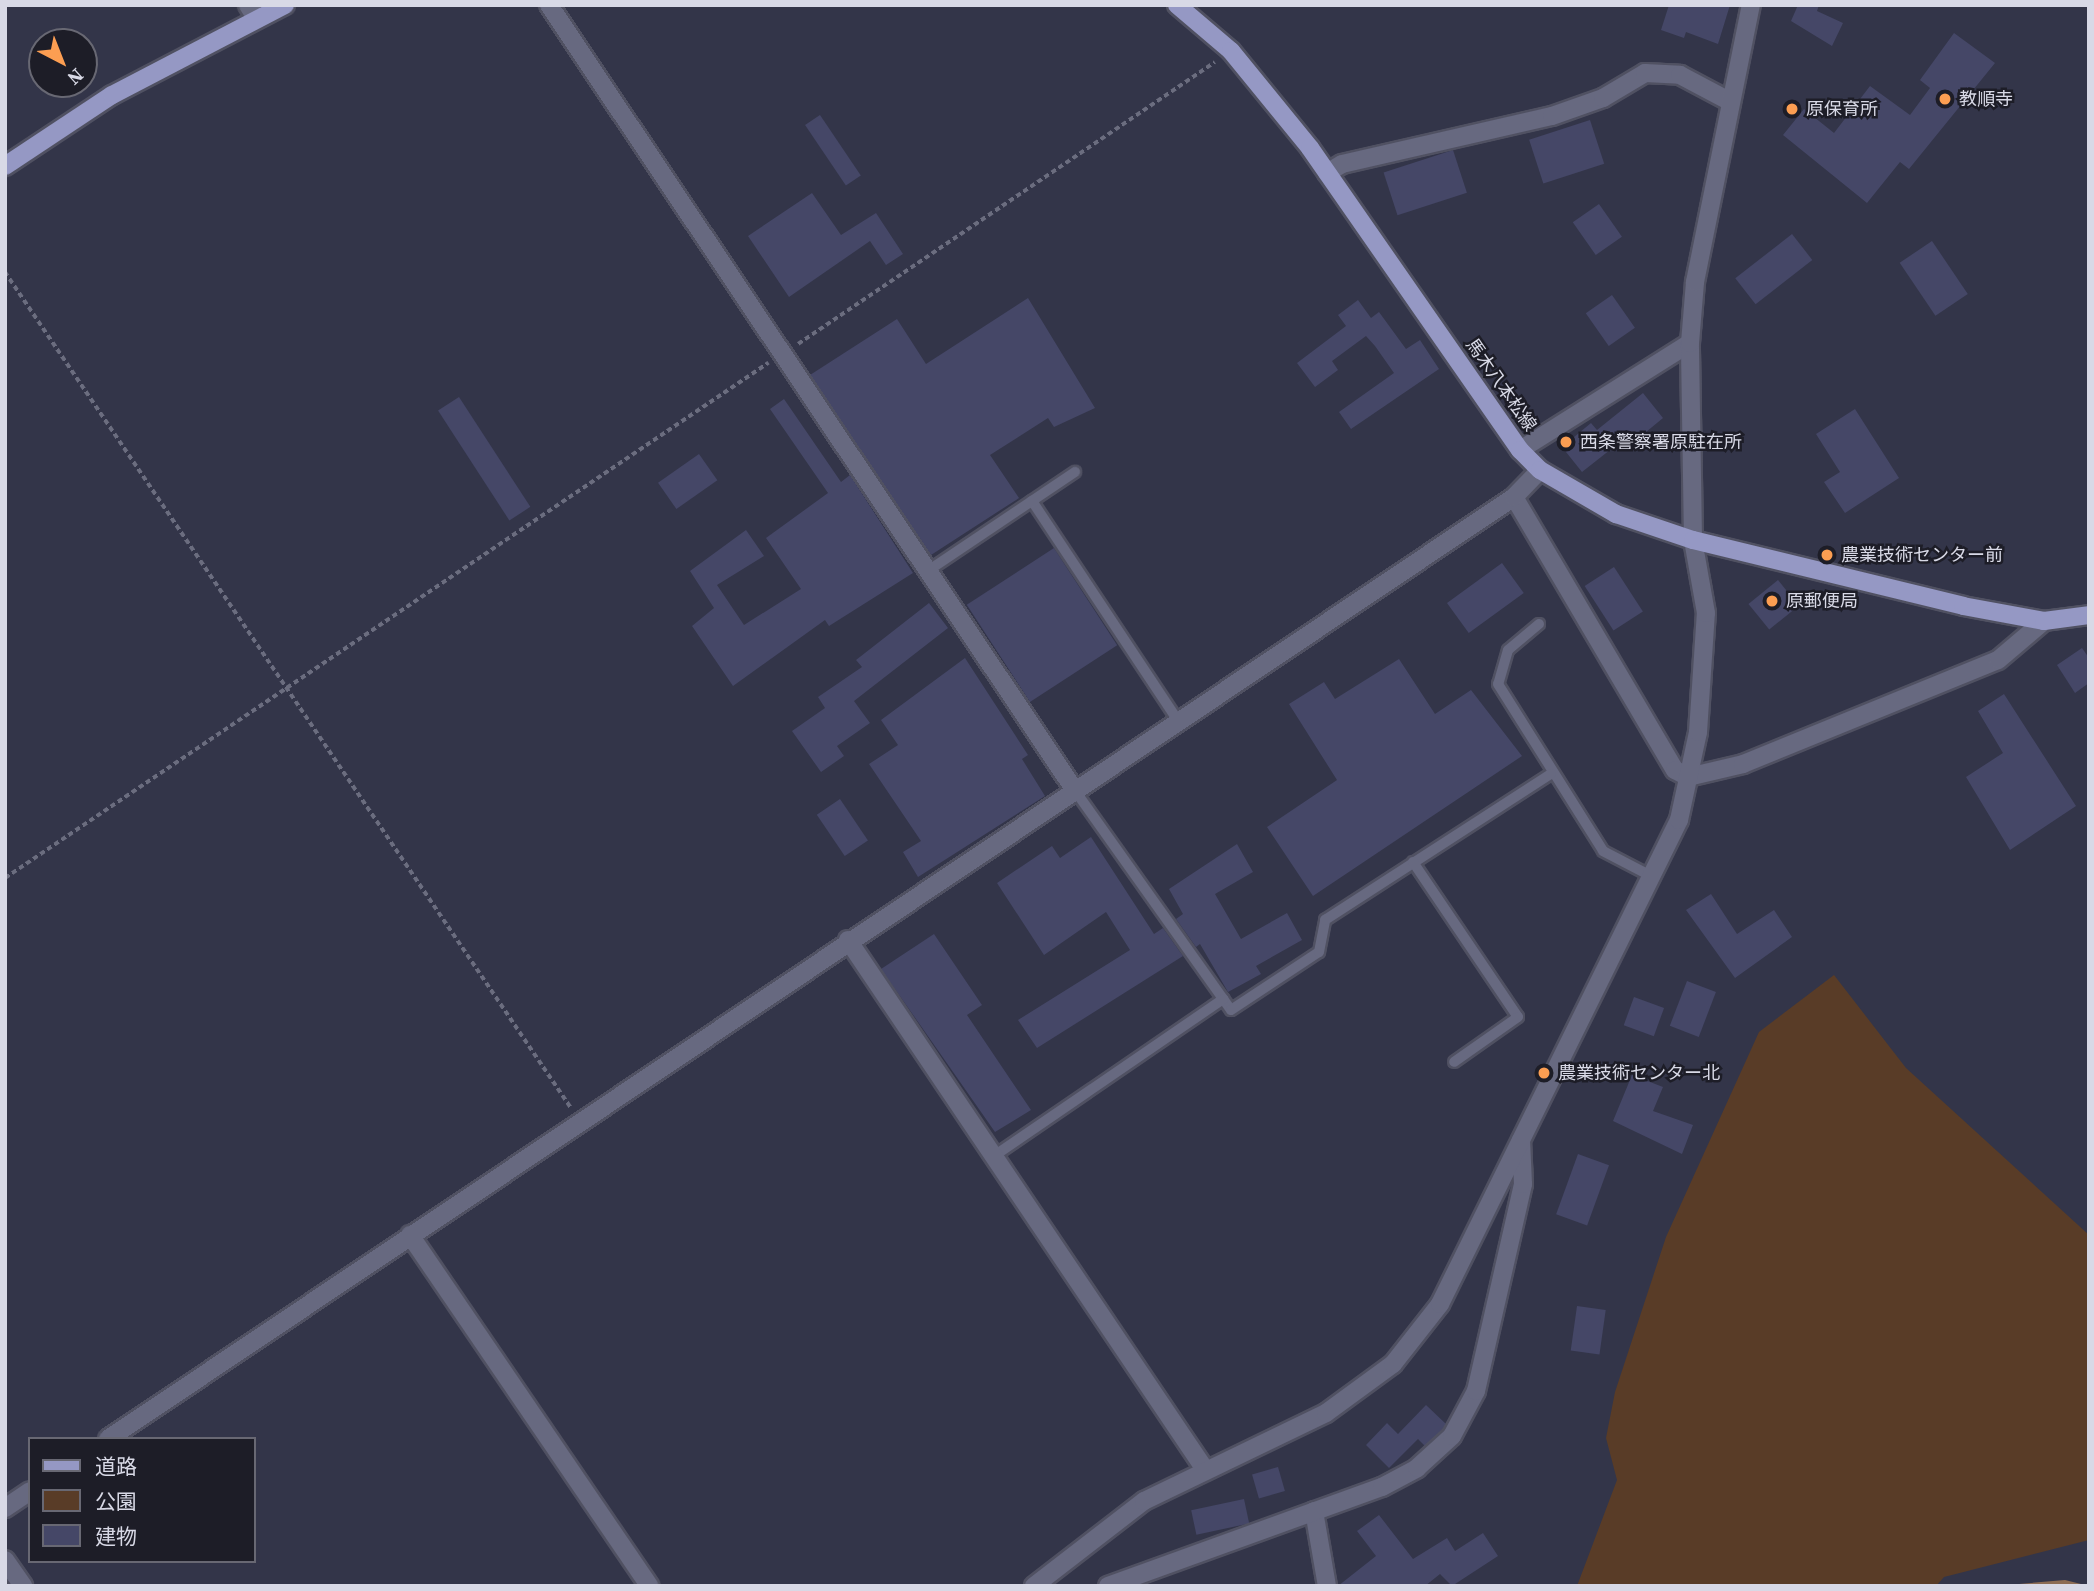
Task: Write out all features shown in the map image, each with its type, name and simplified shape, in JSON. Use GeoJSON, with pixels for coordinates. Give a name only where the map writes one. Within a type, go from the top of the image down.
{"type":"FeatureCollection","features":[{"type":"Feature","properties":{"kind":"main road"},"geometry":{"type":"LineString","coordinates":[[5,166],[112,95],[252,12],[285,5]]}},
{"type":"Feature","properties":{"kind":"main road","name":"馬木八本松線"},"geometry":{"type":"LineString","coordinates":[[1177,5],[1231,51],[1327,173],[1520,450],[1540,470],[1616,514],[1693,540],[2044,621],[2089,615]]}},
{"type":"Feature","properties":{"kind":"street"},"geometry":{"type":"LineString","coordinates":[[549,5],[1076,792]]}},
{"type":"Feature","properties":{"kind":"street"},"geometry":{"type":"LineString","coordinates":[[1034,1586],[1144,1501],[1326,1413],[1393,1364],[1440,1304],[1679,820],[1698,732],[1706,613],[1693,540],[1690,343],[1695,282],[1729,101],[1751,5]]}},
{"type":"Feature","properties":{"kind":"street"},"geometry":{"type":"LineString","coordinates":[[1327,173],[1342,164],[1552,116],[1603,98],[1645,73],[1680,75],[1729,101]]}},
{"type":"Feature","properties":{"kind":"street"},"geometry":{"type":"LineString","coordinates":[[1520,450],[1690,343]]}},
{"type":"Feature","properties":{"kind":"street"},"geometry":{"type":"LineString","coordinates":[[111,1437],[848,940],[1076,792],[1514,497],[1540,470]]}},
{"type":"Feature","properties":{"kind":"street"},"geometry":{"type":"LineString","coordinates":[[1514,497],[1675,770],[1688,777],[1743,764],[1997,660],[2044,621]]}},
{"type":"Feature","properties":{"kind":"street"},"geometry":{"type":"LineString","coordinates":[[848,940],[1206,1471]]}},
{"type":"Feature","properties":{"kind":"street"},"geometry":{"type":"LineString","coordinates":[[1108,1586],[1314,1511],[1417,1468],[1452,1436],[1476,1391],[1523,1184],[1521,1140]]}},
{"type":"Feature","properties":{"kind":"street"},"geometry":{"type":"LineString","coordinates":[[410,1235],[649,1586]]}},
{"type":"Feature","properties":{"kind":"street"},"geometry":{"type":"LineString","coordinates":[[5,1508],[28,1492]]}},
{"type":"Feature","properties":{"kind":"street"},"geometry":{"type":"LineString","coordinates":[[1314,1511],[1327,1586]]}},
{"type":"Feature","properties":{"kind":"street"},"geometry":{"type":"LineString","coordinates":[[5,1560],[23,1586]]}},
{"type":"Feature","properties":{"kind":"lane"},"geometry":{"type":"LineString","coordinates":[[929,570],[1075,472]]}},
{"type":"Feature","properties":{"kind":"lane"},"geometry":{"type":"LineString","coordinates":[[1032,501],[1179,723]]}},
{"type":"Feature","properties":{"kind":"lane"},"geometry":{"type":"LineString","coordinates":[[1539,624],[1508,650],[1498,684],[1551,774],[1603,850],[1651,876]]}},
{"type":"Feature","properties":{"kind":"lane"},"geometry":{"type":"LineString","coordinates":[[1076,792],[1231,1010],[1319,952],[1325,920],[1551,774]]}},
{"type":"Feature","properties":{"kind":"lane"},"geometry":{"type":"LineString","coordinates":[[1413,862],[1518,1017],[1454,1062]]}},
{"type":"Feature","properties":{"kind":"lane"},"geometry":{"type":"LineString","coordinates":[[994,1156],[1223,999]]}},
{"type":"Feature","properties":{"kind":"path"},"geometry":{"type":"LineString","coordinates":[[5,878],[1231,51]]}},
{"type":"Feature","properties":{"kind":"path"},"geometry":{"type":"LineString","coordinates":[[5,272],[285,688],[306,711],[570,1101],[575,1124]]}},
{"type":"Feature","properties":{"kind":"green space"},"geometry":{"type":"Polygon","coordinates":[[[1834,975],[1906,1068],[2089,1235],[2089,1540],[1944,1577],[1936,1586],[1577,1586],[1617,1480],[1606,1438],[1615,1392],[1666,1237],[1759,1032],[1834,975]]]}},
{"type":"Feature","properties":{"kind":"shaded area"},"geometry":{"type":"Polygon","coordinates":[[[2065,1580],[2089,1586],[1995,1586],[2065,1580]]]}},
{"type":"Feature","properties":{"kind":"building"},"geometry":{"type":"Polygon","coordinates":[[[1669,5],[1730,5],[1718,44],[1686,32],[1684,38],[1661,30],[1669,5]]]}},
{"type":"Feature","properties":{"kind":"building"},"geometry":{"type":"Polygon","coordinates":[[[1798,5],[1819,5],[1817,11],[1843,23],[1832,46],[1791,21],[1798,5]]]}},
{"type":"Feature","properties":{"kind":"building"},"geometry":{"type":"Polygon","coordinates":[[[1954,33],[1995,63],[1909,169],[1900,162],[1867,203],[1783,135],[1804,109],[1834,133],[1870,86],[1910,115],[1930,88],[1920,80],[1954,33]]]}},
{"type":"Feature","properties":{"kind":"building"},"geometry":{"type":"Polygon","coordinates":[[[820,115],[861,176],[846,186],[805,125],[820,115]]]}},
{"type":"Feature","properties":{"kind":"building"},"geometry":{"type":"Polygon","coordinates":[[[1590,120],[1604,164],[1543,184],[1529,140],[1590,120]]]}},
{"type":"Feature","properties":{"kind":"building"},"geometry":{"type":"Polygon","coordinates":[[[1453,150],[1467,193],[1397,215],[1384,173],[1453,150]]]}},
{"type":"Feature","properties":{"kind":"building"},"geometry":{"type":"Polygon","coordinates":[[[812,193],[841,235],[876,213],[903,254],[886,265],[870,241],[789,297],[748,236],[812,193]]]}},
{"type":"Feature","properties":{"kind":"building"},"geometry":{"type":"Polygon","coordinates":[[[1599,204],[1622,237],[1596,255],[1573,222],[1599,204]]]}},
{"type":"Feature","properties":{"kind":"building"},"geometry":{"type":"Polygon","coordinates":[[[1792,234],[1812,260],[1756,304],[1735,278],[1792,234]]]}},
{"type":"Feature","properties":{"kind":"building"},"geometry":{"type":"Polygon","coordinates":[[[1932,241],[1968,294],[1935,316],[1900,263],[1932,241]]]}},
{"type":"Feature","properties":{"kind":"building"},"geometry":{"type":"Polygon","coordinates":[[[1612,295],[1635,328],[1609,346],[1586,313],[1612,295]]]}},
{"type":"Feature","properties":{"kind":"building"},"geometry":{"type":"Polygon","coordinates":[[[1028,298],[1095,408],[1054,427],[1048,418],[990,455],[1019,498],[931,555],[810,375],[897,319],[926,364],[1028,298]]]}},
{"type":"Feature","properties":{"kind":"building"},"geometry":{"type":"Polygon","coordinates":[[[1358,300],[1371,318],[1379,312],[1406,349],[1420,340],[1439,369],[1351,429],[1339,412],[1394,373],[1375,346],[1366,336],[1332,361],[1338,370],[1315,387],[1297,363],[1346,326],[1338,315],[1358,300]]]}},
{"type":"Feature","properties":{"kind":"building"},"geometry":{"type":"Polygon","coordinates":[[[1643,393],[1663,418],[1634,442],[1629,435],[1582,472],[1562,447],[1591,423],[1597,430],[1643,393]]]}},
{"type":"Feature","properties":{"kind":"building"},"geometry":{"type":"Polygon","coordinates":[[[459,397],[530,507],[509,520],[438,411],[459,397]]]}},
{"type":"Feature","properties":{"kind":"building"},"geometry":{"type":"Polygon","coordinates":[[[784,399],[841,482],[850,475],[913,573],[829,626],[825,620],[733,686],[692,626],[714,608],[690,571],[746,530],[764,556],[717,585],[744,625],[801,589],[766,538],[828,493],[770,409],[784,399]]]}},
{"type":"Feature","properties":{"kind":"building"},"geometry":{"type":"Polygon","coordinates":[[[1855,409],[1899,478],[1845,513],[1824,482],[1840,472],[1816,434],[1855,409]]]}},
{"type":"Feature","properties":{"kind":"building"},"geometry":{"type":"Polygon","coordinates":[[[699,454],[717,480],[676,509],[658,483],[699,454]]]}},
{"type":"Feature","properties":{"kind":"building"},"geometry":{"type":"Polygon","coordinates":[[[1054,548],[1117,645],[1030,702],[967,605],[1054,548]]]}},
{"type":"Feature","properties":{"kind":"building"},"geometry":{"type":"Polygon","coordinates":[[[1502,563],[1524,593],[1469,633],[1447,603],[1502,563]]]}},
{"type":"Feature","properties":{"kind":"building"},"geometry":{"type":"Polygon","coordinates":[[[1614,567],[1643,611],[1614,631],[1585,586],[1614,567]]]}},
{"type":"Feature","properties":{"kind":"building"},"geometry":{"type":"Polygon","coordinates":[[[1778,580],[1799,606],[1769,630],[1748,604],[1778,580]]]}},
{"type":"Feature","properties":{"kind":"building"},"geometry":{"type":"Polygon","coordinates":[[[929,603],[948,628],[854,701],[870,723],[837,746],[844,756],[821,772],[792,731],[825,708],[818,697],[862,667],[856,660],[929,603]]]}},
{"type":"Feature","properties":{"kind":"building"},"geometry":{"type":"Polygon","coordinates":[[[2082,648],[2089,658],[2089,683],[2075,693],[2057,665],[2082,648]]]}},
{"type":"Feature","properties":{"kind":"building"},"geometry":{"type":"Polygon","coordinates":[[[965,658],[1028,755],[1022,759],[1045,796],[918,877],[903,852],[921,841],[869,764],[898,745],[881,720],[965,658]]]}},
{"type":"Feature","properties":{"kind":"building"},"geometry":{"type":"Polygon","coordinates":[[[1399,659],[1435,714],[1471,690],[1522,756],[1313,896],[1267,827],[1337,780],[1289,704],[1324,682],[1335,699],[1399,659]]]}},
{"type":"Feature","properties":{"kind":"building"},"geometry":{"type":"Polygon","coordinates":[[[2004,694],[2076,806],[2010,850],[1966,777],[2003,753],[1978,711],[2004,694]]]}},
{"type":"Feature","properties":{"kind":"building"},"geometry":{"type":"Polygon","coordinates":[[[840,799],[868,840],[845,856],[817,815],[840,799]]]}},
{"type":"Feature","properties":{"kind":"building"},"geometry":{"type":"Polygon","coordinates":[[[1091,837],[1154,934],[1163,928],[1183,956],[1037,1048],[1018,1020],[1130,950],[1106,912],[1044,955],[997,883],[1052,846],[1060,858],[1091,837]]]}},
{"type":"Feature","properties":{"kind":"building"},"geometry":{"type":"Polygon","coordinates":[[[1237,844],[1253,872],[1215,894],[1241,939],[1287,913],[1302,940],[1256,966],[1261,974],[1228,992],[1200,944],[1196,947],[1176,919],[1183,914],[1169,889],[1237,844]]]}},
{"type":"Feature","properties":{"kind":"building"},"geometry":{"type":"Polygon","coordinates":[[[1711,894],[1737,934],[1774,910],[1792,937],[1735,978],[1686,910],[1711,894]]]}},
{"type":"Feature","properties":{"kind":"building"},"geometry":{"type":"Polygon","coordinates":[[[934,934],[982,1005],[967,1015],[1031,1110],[995,1132],[881,969],[934,934]]]}},
{"type":"Feature","properties":{"kind":"building"},"geometry":{"type":"Polygon","coordinates":[[[1687,981],[1716,992],[1699,1037],[1670,1026],[1687,981]]]}},
{"type":"Feature","properties":{"kind":"building"},"geometry":{"type":"Polygon","coordinates":[[[1634,997],[1664,1008],[1654,1036],[1624,1025],[1634,997]]]}},
{"type":"Feature","properties":{"kind":"building"},"geometry":{"type":"Polygon","coordinates":[[[1632,1075],[1663,1087],[1653,1111],[1693,1125],[1682,1154],[1613,1121],[1632,1075]]]}},
{"type":"Feature","properties":{"kind":"building"},"geometry":{"type":"Polygon","coordinates":[[[1578,1154],[1609,1165],[1587,1225],[1556,1214],[1578,1154]]]}},
{"type":"Feature","properties":{"kind":"building"},"geometry":{"type":"Polygon","coordinates":[[[1577,1306],[1606,1310],[1599,1355],[1571,1351],[1577,1306]]]}},
{"type":"Feature","properties":{"kind":"building"},"geometry":{"type":"Polygon","coordinates":[[[1426,1405],[1446,1424],[1425,1446],[1418,1439],[1389,1468],[1366,1445],[1387,1423],[1398,1434],[1426,1405]]]}},
{"type":"Feature","properties":{"kind":"building"},"geometry":{"type":"Polygon","coordinates":[[[1278,1467],[1285,1491],[1259,1498],[1252,1474],[1278,1467]]]}},
{"type":"Feature","properties":{"kind":"building"},"geometry":{"type":"Polygon","coordinates":[[[1244,1499],[1249,1523],[1196,1535],[1191,1510],[1244,1499]]]}},
{"type":"Feature","properties":{"kind":"building"},"geometry":{"type":"Polygon","coordinates":[[[1379,1515],[1413,1559],[1447,1538],[1455,1551],[1483,1533],[1498,1556],[1452,1586],[1440,1574],[1425,1586],[1338,1586],[1376,1556],[1357,1531],[1379,1515]]]}},
{"type":"Feature","properties":{"kind":"place","name":"教順寺"},"geometry":{"type":"Point","coordinates":[1945,99]}},
{"type":"Feature","properties":{"kind":"place","name":"原保育所"},"geometry":{"type":"Point","coordinates":[1792,109]}},
{"type":"Feature","properties":{"kind":"place","name":"西条警察署原駐在所"},"geometry":{"type":"Point","coordinates":[1566,442]}},
{"type":"Feature","properties":{"kind":"place","name":"農業技術センター前"},"geometry":{"type":"Point","coordinates":[1827,555]}},
{"type":"Feature","properties":{"kind":"place","name":"原郵便局"},"geometry":{"type":"Point","coordinates":[1772,601]}},
{"type":"Feature","properties":{"kind":"place","name":"農業技術センター北"},"geometry":{"type":"Point","coordinates":[1544,1073]}}]}
